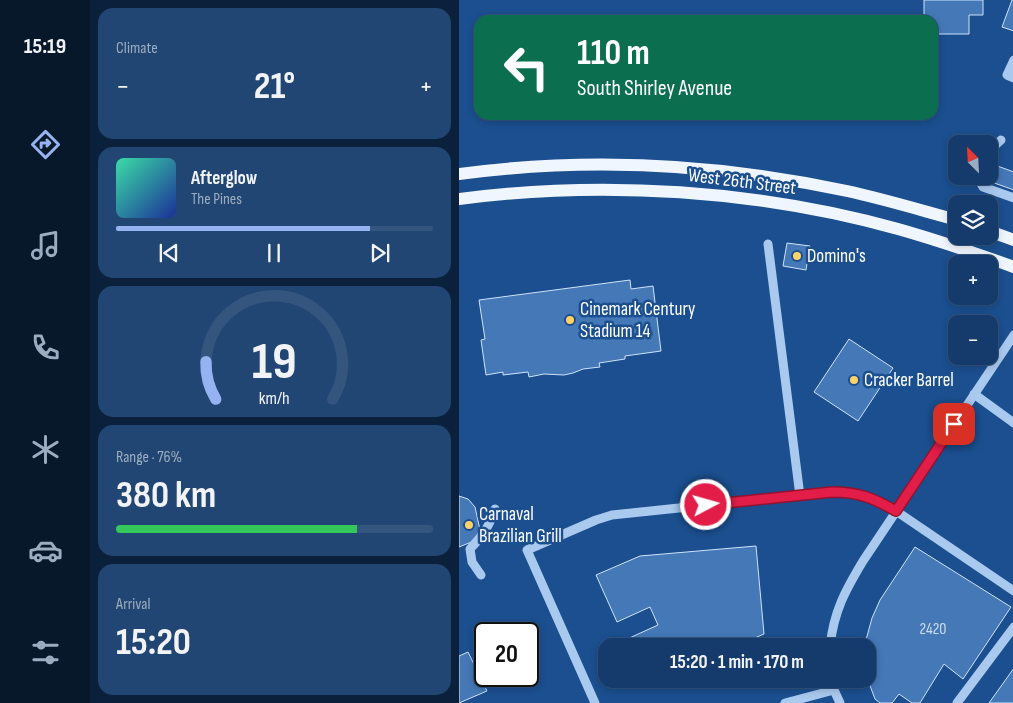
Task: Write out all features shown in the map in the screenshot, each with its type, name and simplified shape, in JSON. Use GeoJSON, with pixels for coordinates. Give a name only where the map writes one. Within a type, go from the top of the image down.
{"type":"FeatureCollection","features":[{"type":"Feature","properties":{"kind":"main road","name":"West 26th Street"},"geometry":{"type":"LineString","coordinates":[[459,174],[495,169],[572,165],[650,166],[744,174],[846,191],[948,218]]}},
{"type":"Feature","properties":{"kind":"main road","name":"West 26th Street"},"geometry":{"type":"LineString","coordinates":[[459,199],[497,194],[572,190],[658,192],[741,199],[841,215],[950,244],[1013,267]]}},
{"type":"Feature","properties":{"kind":"main road"},"geometry":{"type":"LineString","coordinates":[[998,234],[1013,240]]}},
{"type":"Feature","properties":{"kind":"street"},"geometry":{"type":"LineString","coordinates":[[1013,60],[1007,75],[1013,78]]}},
{"type":"Feature","properties":{"kind":"street"},"geometry":{"type":"LineString","coordinates":[[998,143],[1001,140]]}},
{"type":"Feature","properties":{"kind":"street"},"geometry":{"type":"LineString","coordinates":[[982,185],[1013,198]]}},
{"type":"Feature","properties":{"kind":"street"},"geometry":{"type":"LineString","coordinates":[[768,244],[800,496]]}},
{"type":"Feature","properties":{"kind":"street"},"geometry":{"type":"LineString","coordinates":[[831,638],[838,608],[863,561],[1013,334]]}},
{"type":"Feature","properties":{"kind":"street"},"geometry":{"type":"LineString","coordinates":[[974,394],[1013,423]]}},
{"type":"Feature","properties":{"kind":"street"},"geometry":{"type":"LineString","coordinates":[[595,703],[527,550],[612,515],[832,492],[848,492],[867,496],[896,511],[1013,592]]}},
{"type":"Feature","properties":{"kind":"street"},"geometry":{"type":"LineString","coordinates":[[481,575],[473,562],[470,549],[484,534],[491,522],[495,509]]}},
{"type":"Feature","properties":{"kind":"street"},"geometry":{"type":"LineString","coordinates":[[957,703],[1013,627]]}},
{"type":"Feature","properties":{"kind":"street"},"geometry":{"type":"LineString","coordinates":[[785,703],[834,690],[840,703]]}},
{"type":"Feature","properties":{"kind":"building"},"geometry":{"type":"Polygon","coordinates":[[[924,0],[983,0],[983,15],[969,15],[969,34],[938,34],[938,15],[924,15],[924,0]]]}},
{"type":"Feature","properties":{"kind":"building"},"geometry":{"type":"Polygon","coordinates":[[[1012,0],[1014,0],[1014,31],[1002,27],[1012,0]]]}},
{"type":"Feature","properties":{"kind":"building"},"geometry":{"type":"Polygon","coordinates":[[[998,166],[1014,172],[1014,190],[998,184],[998,166]]]}},
{"type":"Feature","properties":{"kind":"building"},"geometry":{"type":"Polygon","coordinates":[[[787,243],[810,246],[806,270],[783,266],[787,243]]]}},
{"type":"Feature","properties":{"kind":"building","name":"Cinemark Century Stadium 14"},"geometry":{"type":"Polygon","coordinates":[[[630,280],[631,289],[653,286],[661,351],[625,356],[625,359],[599,363],[600,367],[583,369],[564,375],[544,374],[529,377],[528,372],[503,375],[503,372],[486,375],[481,340],[485,339],[479,300],[630,280]]]}},
{"type":"Feature","properties":{"kind":"building","name":"Cracker Barrel"},"geometry":{"type":"Polygon","coordinates":[[[849,339],[893,368],[858,421],[814,392],[849,339]]]}},
{"type":"Feature","properties":{"kind":"building","name":"Carnaval Brazilian Grill"},"geometry":{"type":"Polygon","coordinates":[[[459,496],[468,499],[475,507],[480,530],[474,541],[459,547],[459,496]]]}},
{"type":"Feature","properties":{"kind":"building"},"geometry":{"type":"Polygon","coordinates":[[[756,546],[764,634],[755,638],[629,638],[658,625],[650,607],[617,622],[596,575],[640,556],[756,546]]]}},
{"type":"Feature","properties":{"kind":"building"},"geometry":{"type":"Polygon","coordinates":[[[915,547],[1011,607],[963,679],[944,664],[920,703],[912,703],[899,694],[892,703],[880,703],[875,699],[871,688],[876,688],[876,638],[867,638],[872,618],[880,600],[915,547]]]}},
{"type":"Feature","properties":{"kind":"building"},"geometry":{"type":"Polygon","coordinates":[[[468,652],[474,664],[474,687],[485,687],[487,691],[459,703],[459,656],[468,652]]]}},
{"type":"Feature","properties":{"kind":"building"},"geometry":{"type":"Polygon","coordinates":[[[1014,668],[1014,703],[989,703],[1014,668]]]}},
{"type":"Feature","properties":{"kind":"place","name":"Domino's"},"geometry":{"type":"Point","coordinates":[797,256]}},
{"type":"Feature","properties":{"kind":"place","name":"Cinemark Century Stadium 14"},"geometry":{"type":"Point","coordinates":[570,320]}},
{"type":"Feature","properties":{"kind":"place","name":"Cracker Barrel"},"geometry":{"type":"Point","coordinates":[854,380]}},
{"type":"Feature","properties":{"kind":"place","name":"Carnaval Brazilian Grill"},"geometry":{"type":"Point","coordinates":[469,525]}},
{"type":"Feature","properties":{"kind":"route"},"geometry":{"type":"LineString","coordinates":[[706,505],[848,492],[867,496],[896,511],[954,424]]}}]}
